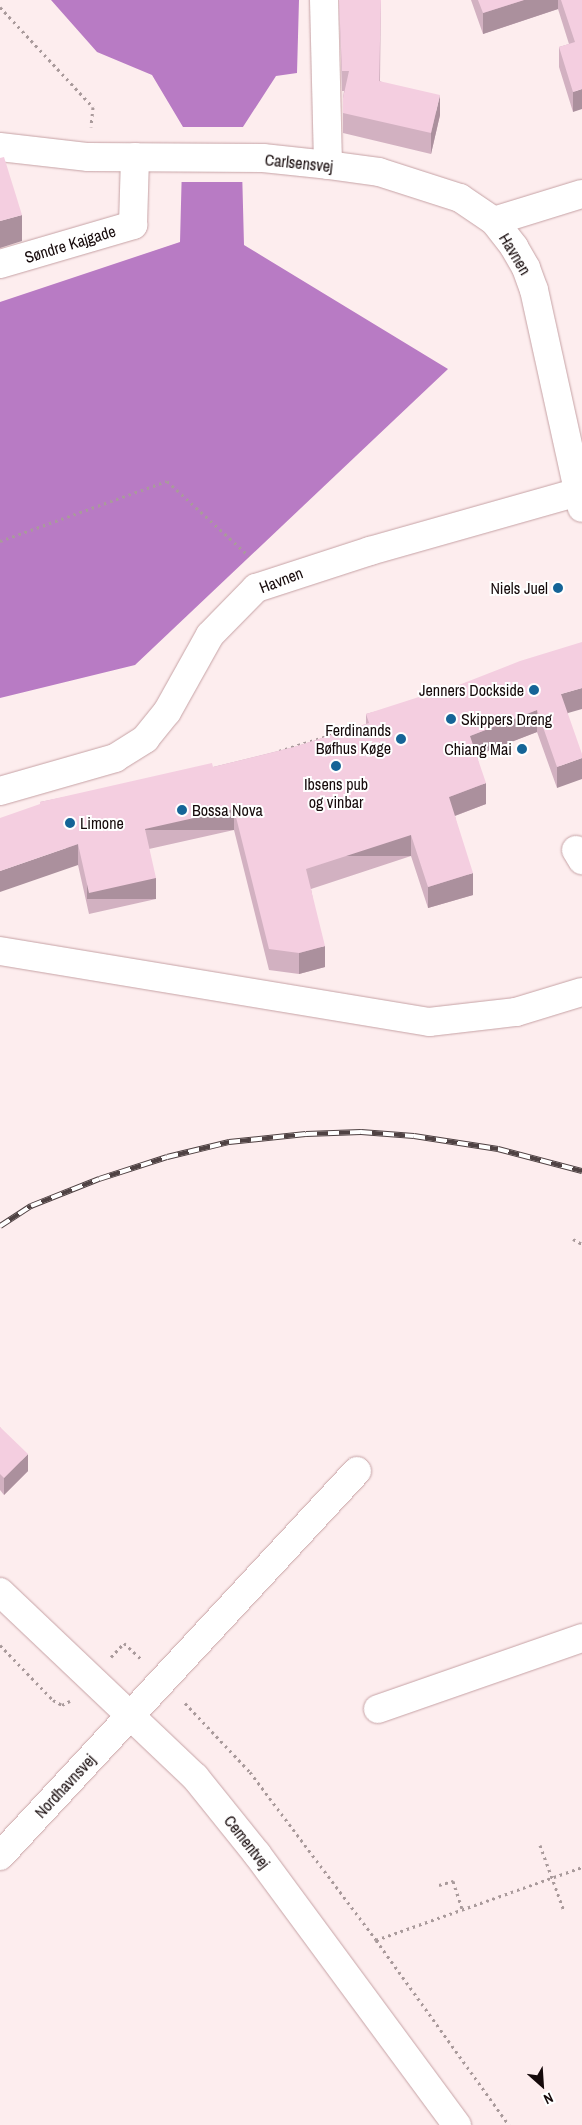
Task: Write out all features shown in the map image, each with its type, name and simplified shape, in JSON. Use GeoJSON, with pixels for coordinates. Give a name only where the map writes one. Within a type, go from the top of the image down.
{"type":"FeatureCollection","features":[{"type":"Feature","properties":{"kind":"street"},"geometry":{"type":"LineString","coordinates":[[324,0],[328,165]]}},
{"type":"Feature","properties":{"kind":"street","name":"Carlsensvej"},"geometry":{"type":"LineString","coordinates":[[0,147],[88,157],[263,158],[379,172],[460,198],[494,222]]}},
{"type":"Feature","properties":{"kind":"street","name":"Søndre Kajgade"},"geometry":{"type":"LineString","coordinates":[[0,264],[133,225],[143,157]]}},
{"type":"Feature","properties":{"kind":"street"},"geometry":{"type":"LineString","coordinates":[[494,222],[582,194]]}},
{"type":"Feature","properties":{"kind":"street","name":"Havnen"},"geometry":{"type":"LineString","coordinates":[[0,791],[115,758],[145,740],[167,712],[210,635],[256,588],[291,575],[580,500],[534,290],[526,268],[514,247],[494,222]]}},
{"type":"Feature","properties":{"kind":"street"},"geometry":{"type":"LineString","coordinates":[[0,951],[429,1022],[516,1012],[582,992]]}},
{"type":"Feature","properties":{"kind":"street","name":"Nordhavnsvej"},"geometry":{"type":"LineString","coordinates":[[0,1856],[357,1471]]}},
{"type":"Feature","properties":{"kind":"street","name":"Cementvej"},"geometry":{"type":"LineString","coordinates":[[0,1592],[196,1777],[257,1854],[457,2125]]}},
{"type":"Feature","properties":{"kind":"street"},"geometry":{"type":"LineString","coordinates":[[378,1709],[582,1638]]}},
{"type":"Feature","properties":{"kind":"path"},"geometry":{"type":"LineString","coordinates":[[0,7],[93,107],[88,157]]}},
{"type":"Feature","properties":{"kind":"path"},"geometry":{"type":"LineString","coordinates":[[0,541],[167,481],[249,556]]}},
{"type":"Feature","properties":{"kind":"path"},"geometry":{"type":"LineString","coordinates":[[275,752],[341,732]]}},
{"type":"Feature","properties":{"kind":"path"},"geometry":{"type":"LineString","coordinates":[[573,1239],[582,1244]]}},
{"type":"Feature","properties":{"kind":"path"},"geometry":{"type":"LineString","coordinates":[[91,1679],[124,1642],[223,1741],[250,1772],[376,1940],[509,2125]]}},
{"type":"Feature","properties":{"kind":"path"},"geometry":{"type":"LineString","coordinates":[[540,1846],[564,1910]]}},
{"type":"Feature","properties":{"kind":"path"},"geometry":{"type":"LineString","coordinates":[[376,1940],[582,1867]]}},
{"type":"Feature","properties":{"kind":"path"},"geometry":{"type":"LineString","coordinates":[[438,1885],[453,1881],[462,1909]]}},
{"type":"Feature","properties":{"kind":"shaded area"},"geometry":{"type":"Polygon","coordinates":[[[51,0],[299,0],[297,73],[276,76],[241,130],[244,245],[448,369],[135,665],[0,698],[0,302],[180,242],[183,127],[152,75],[97,52],[51,0]]]}},
{"type":"Feature","properties":{"kind":"pier"},"geometry":{"type":"Polygon","coordinates":[[[180,127],[246,127],[243,131],[245,182],[179,182],[180,127]]]}},
{"type":"Feature","properties":{"kind":"building"},"geometry":{"type":"Polygon","coordinates":[[[339,0],[381,0],[379,81],[440,95],[431,133],[343,113],[343,98],[349,71],[342,71],[339,0]]]}},
{"type":"Feature","properties":{"kind":"building"},"geometry":{"type":"Polygon","coordinates":[[[478,0],[524,0],[483,13],[478,0]]]}},
{"type":"Feature","properties":{"kind":"building"},"geometry":{"type":"Polygon","coordinates":[[[561,0],[582,0],[582,89],[573,92],[559,47],[575,42],[561,0]]]}},
{"type":"Feature","properties":{"kind":"building"},"geometry":{"type":"Polygon","coordinates":[[[4,157],[22,215],[0,221],[0,158],[4,157]]]}},
{"type":"Feature","properties":{"kind":"building"},"geometry":{"type":"Polygon","coordinates":[[[582,642],[582,688],[561,694],[582,758],[557,767],[537,710],[470,736],[486,783],[449,797],[473,873],[428,887],[411,835],[306,869],[325,946],[299,953],[269,949],[234,809],[145,829],[156,878],[89,893],[78,844],[0,871],[0,818],[40,804],[40,802],[212,763],[213,767],[294,747],[369,723],[366,714],[422,696],[423,699],[520,661],[582,642]]]}},
{"type":"Feature","properties":{"kind":"building"},"geometry":{"type":"Polygon","coordinates":[[[0,1427],[28,1454],[4,1478],[0,1474],[0,1427]]]}},
{"type":"Feature","properties":{"kind":"railway"},"geometry":{"type":"LineString","coordinates":[[0,1226],[31,1206],[99,1179],[167,1157],[229,1142],[306,1134],[361,1132],[414,1136],[498,1149],[582,1171]]}},
{"type":"Feature","properties":{"kind":"place","name":"Niels Juel"},"geometry":{"type":"Point","coordinates":[558,588]}},
{"type":"Feature","properties":{"kind":"place","name":"Jenners Dockside"},"geometry":{"type":"Point","coordinates":[534,690]}},
{"type":"Feature","properties":{"kind":"place","name":"Skippers Dreng"},"geometry":{"type":"Point","coordinates":[451,719]}},
{"type":"Feature","properties":{"kind":"place","name":"Ferdinands Bøfhus Køge"},"geometry":{"type":"Point","coordinates":[401,739]}},
{"type":"Feature","properties":{"kind":"place","name":"Chiang Mai"},"geometry":{"type":"Point","coordinates":[522,749]}},
{"type":"Feature","properties":{"kind":"place","name":"Ibsens pub og vinbar"},"geometry":{"type":"Point","coordinates":[336,766]}},
{"type":"Feature","properties":{"kind":"place","name":"Bossa Nova"},"geometry":{"type":"Point","coordinates":[182,810]}},
{"type":"Feature","properties":{"kind":"place","name":"Limone"},"geometry":{"type":"Point","coordinates":[70,823]}}]}
